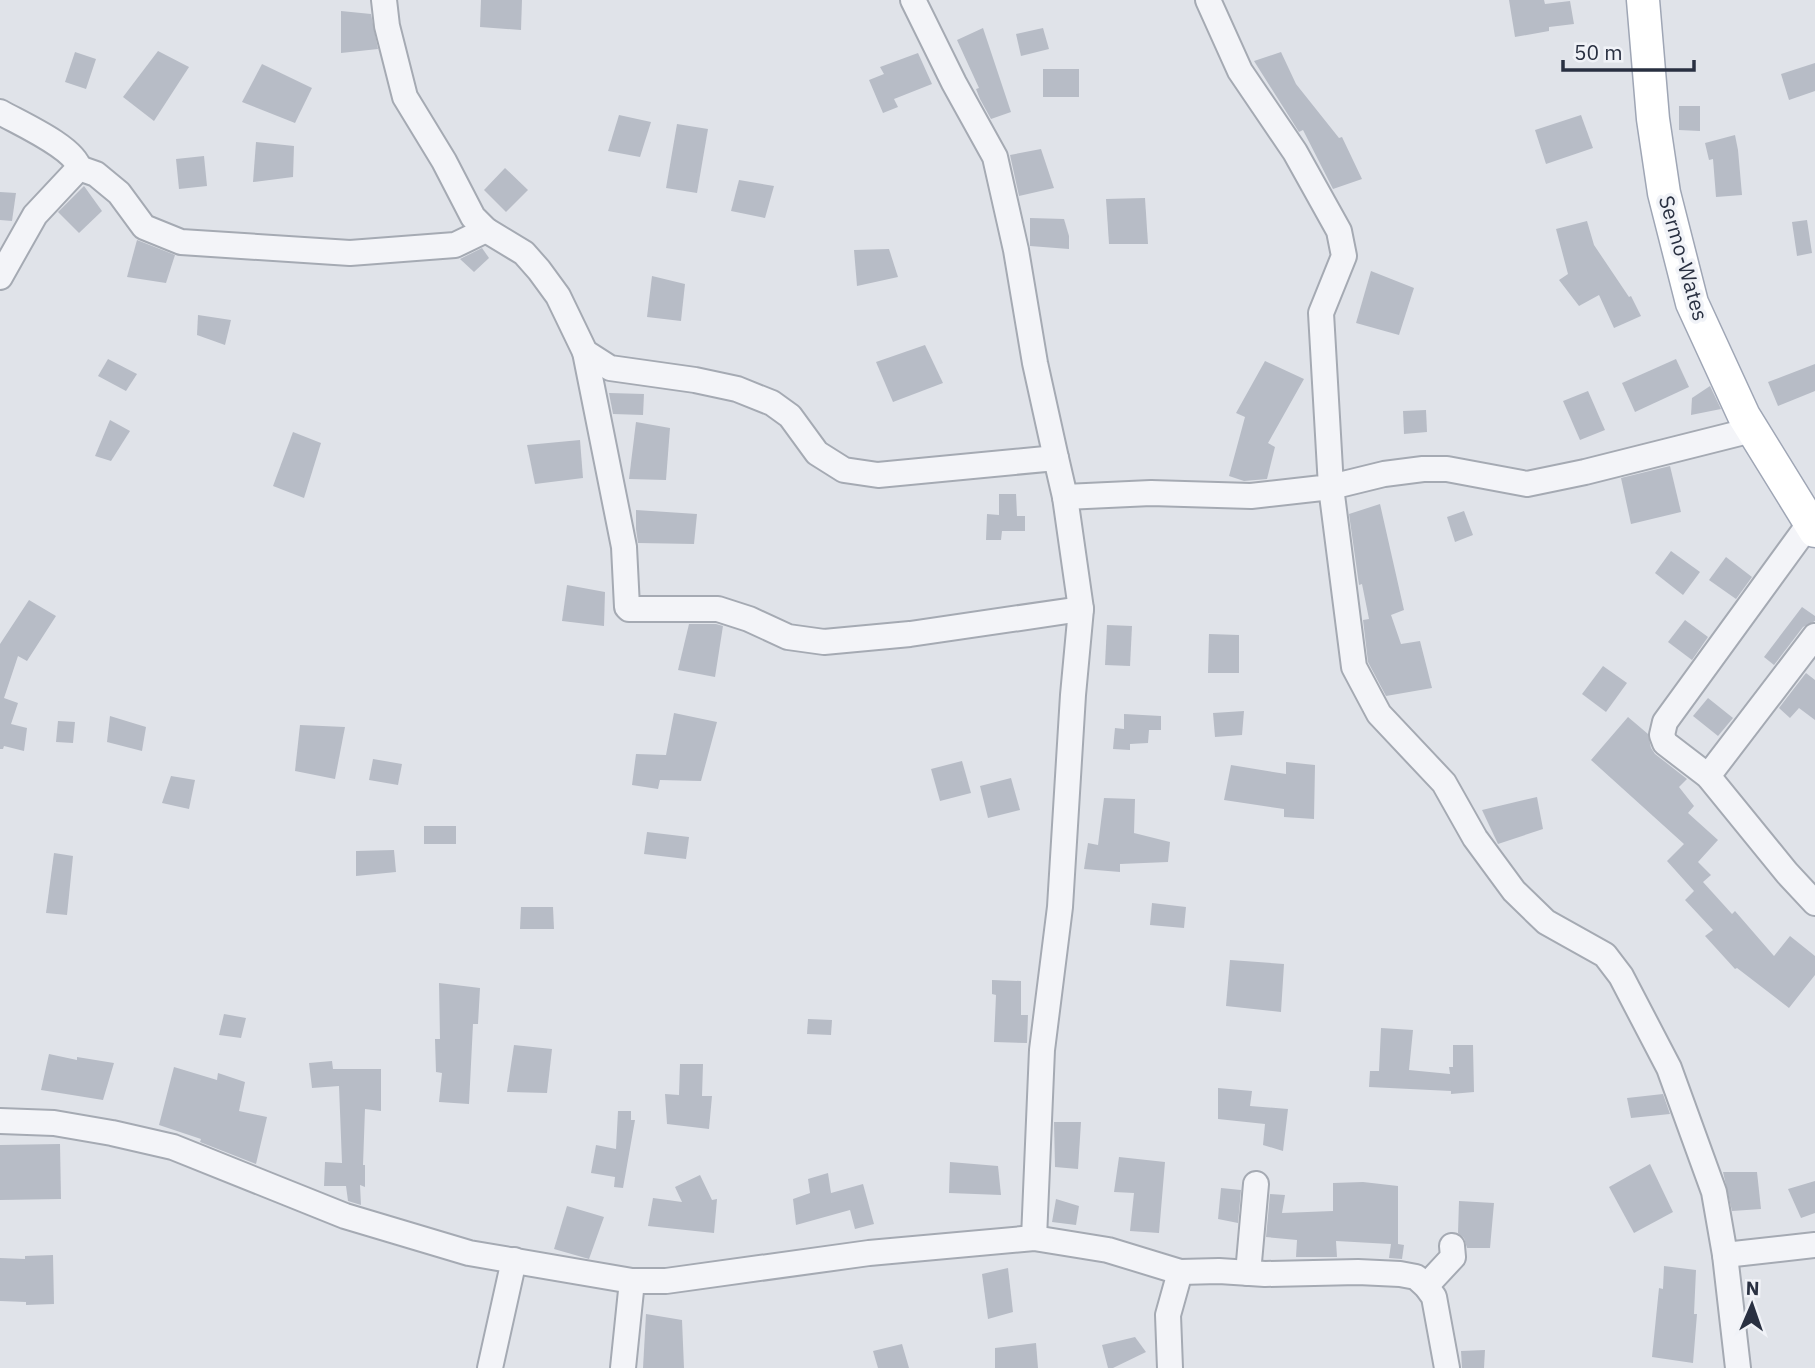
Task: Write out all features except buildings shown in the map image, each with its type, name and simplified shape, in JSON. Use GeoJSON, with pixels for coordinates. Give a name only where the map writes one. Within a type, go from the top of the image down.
{"type":"FeatureCollection","features":[{"type":"Feature","properties":{"kind":"main road","name":"Sermo-Wates"},"geometry":{"type":"LineString","coordinates":[[1643,0],[1653,119],[1664,193],[1692,303],[1752,430],[1812,527]]}},
{"type":"Feature","properties":{"kind":"street"},"geometry":{"type":"LineString","coordinates":[[384,0],[387,26],[405,97],[444,161],[473,217],[486,230],[524,253],[558,296],[585,352],[624,547],[626,607],[634,610],[718,609],[750,619],[788,637],[824,642],[910,634],[1082,609]]}},
{"type":"Feature","properties":{"kind":"street"},"geometry":{"type":"LineString","coordinates":[[914,0],[954,83],[995,156],[1016,250],[1035,363],[1065,497],[1082,609],[1073,695],[1060,907],[1042,1050],[1034,1238]]}},
{"type":"Feature","properties":{"kind":"street"},"geometry":{"type":"LineString","coordinates":[[1209,0],[1240,71],[1295,152],[1339,231],[1344,256],[1321,313],[1331,487],[1354,667],[1378,714],[1444,783],[1475,838],[1514,891],[1546,922],[1605,955],[1621,976],[1669,1068],[1714,1192],[1725,1255],[1738,1368]]}},
{"type":"Feature","properties":{"kind":"street"},"geometry":{"type":"LineString","coordinates":[[0,112],[67,150],[77,161],[79,168]]}},
{"type":"Feature","properties":{"kind":"street"},"geometry":{"type":"LineString","coordinates":[[79,168],[96,174],[119,193],[144,227],[181,242],[350,253],[455,245],[486,230]]}},
{"type":"Feature","properties":{"kind":"street"},"geometry":{"type":"LineString","coordinates":[[0,277],[35,215],[79,168]]}},
{"type":"Feature","properties":{"kind":"street"},"geometry":{"type":"LineString","coordinates":[[585,352],[610,368],[737,389],[772,404],[790,416],[817,453],[844,470],[878,475],[1056,458]]}},
{"type":"Feature","properties":{"kind":"street"},"geometry":{"type":"LineString","coordinates":[[1065,497],[1151,493],[1251,496],[1331,487],[1384,474],[1423,469],[1447,469],[1527,484],[1574,475],[1752,430]]}},
{"type":"Feature","properties":{"kind":"street"},"geometry":{"type":"LineString","coordinates":[[1812,527],[1662,728],[1662,735],[1665,743],[1708,776],[1815,903]]}},
{"type":"Feature","properties":{"kind":"street"},"geometry":{"type":"LineString","coordinates":[[1708,776],[1815,636]]}},
{"type":"Feature","properties":{"kind":"street"},"geometry":{"type":"LineString","coordinates":[[0,1121],[54,1123],[173,1147],[345,1216],[469,1252],[632,1281],[666,1281],[869,1253],[1034,1238],[1108,1250],[1180,1272],[1400,1274],[1416,1277],[1434,1297],[1447,1368]]}},
{"type":"Feature","properties":{"kind":"street"},"geometry":{"type":"LineString","coordinates":[[1248,1273],[1256,1184]]}},
{"type":"Feature","properties":{"kind":"street"},"geometry":{"type":"LineString","coordinates":[[1725,1255],[1815,1245]]}},
{"type":"Feature","properties":{"kind":"street"},"geometry":{"type":"LineString","coordinates":[[1426,1286],[1453,1256],[1452,1246]]}},
{"type":"Feature","properties":{"kind":"street"},"geometry":{"type":"LineString","coordinates":[[490,1368],[514,1261]]}},
{"type":"Feature","properties":{"kind":"street"},"geometry":{"type":"LineString","coordinates":[[1170,1368],[1167,1315],[1180,1272]]}},
{"type":"Feature","properties":{"kind":"street"},"geometry":{"type":"LineString","coordinates":[[623,1368],[632,1281]]}}]}
